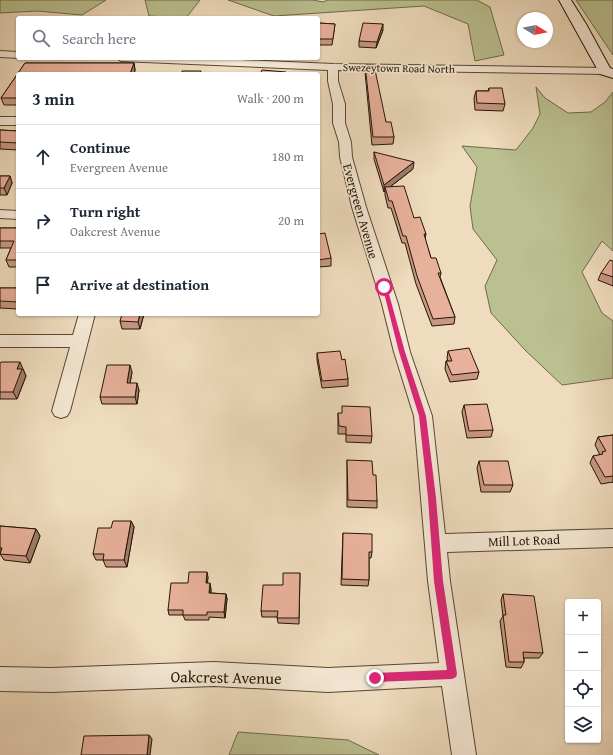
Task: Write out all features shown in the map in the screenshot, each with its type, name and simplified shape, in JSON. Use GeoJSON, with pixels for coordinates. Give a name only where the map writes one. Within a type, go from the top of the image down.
{"type":"FeatureCollection","features":[{"type":"Feature","properties":{"kind":"street"},"geometry":{"type":"LineString","coordinates":[[565,0],[609,73]]}},
{"type":"Feature","properties":{"kind":"street"},"geometry":{"type":"LineString","coordinates":[[0,54],[16,54]]}},
{"type":"Feature","properties":{"kind":"street","name":"Swezeytown Road North"},"geometry":{"type":"LineString","coordinates":[[136,60],[159,63],[609,73]]}},
{"type":"Feature","properties":{"kind":"street","name":"Evergreen Avenue"},"geometry":{"type":"LineString","coordinates":[[333,67],[333,81],[339,104],[340,123],[345,142],[346,157],[357,199],[390,304],[402,352],[423,416],[432,498],[438,581],[464,755]]}},
{"type":"Feature","properties":{"kind":"street"},"geometry":{"type":"LineString","coordinates":[[0,121],[16,121]]}},
{"type":"Feature","properties":{"kind":"street"},"geometry":{"type":"LineString","coordinates":[[0,214],[16,215]]}},
{"type":"Feature","properties":{"kind":"street"},"geometry":{"type":"LineString","coordinates":[[61,411],[86,316]]}},
{"type":"Feature","properties":{"kind":"street"},"geometry":{"type":"LineString","coordinates":[[0,340],[80,341]]}},
{"type":"Feature","properties":{"kind":"street","name":"Mill Lot Road"},"geometry":{"type":"LineString","coordinates":[[435,542],[613,538]]}},
{"type":"Feature","properties":{"kind":"street","name":"Oakcrest Avenue"},"geometry":{"type":"LineString","coordinates":[[0,679],[50,680],[214,674],[328,680],[452,674]]}},
{"type":"Feature","properties":{"kind":"green space"},"geometry":{"type":"Polygon","coordinates":[[[0,0],[106,0],[82,15],[37,11],[0,13],[0,0]]]}},
{"type":"Feature","properties":{"kind":"green space"},"geometry":{"type":"Polygon","coordinates":[[[145,0],[200,0],[188,16],[149,16],[145,0]]]}},
{"type":"Feature","properties":{"kind":"green space"},"geometry":{"type":"Polygon","coordinates":[[[228,0],[313,0],[323,2],[328,0],[477,0],[490,7],[504,55],[475,61],[468,24],[424,6],[274,16],[228,0]]]}},
{"type":"Feature","properties":{"kind":"green space"},"geometry":{"type":"Polygon","coordinates":[[[576,0],[613,0],[613,55],[576,0]]]}},
{"type":"Feature","properties":{"kind":"green space"},"geometry":{"type":"Polygon","coordinates":[[[536,87],[545,98],[568,113],[591,112],[605,102],[613,92],[613,251],[602,241],[582,272],[602,313],[613,321],[613,378],[562,385],[526,351],[491,313],[485,286],[497,260],[473,229],[470,206],[477,167],[462,146],[516,150],[533,128],[540,114],[536,87]]]}},
{"type":"Feature","properties":{"kind":"green space"},"geometry":{"type":"Polygon","coordinates":[[[238,732],[348,740],[379,755],[229,755],[238,732]]]}},
{"type":"Feature","properties":{"kind":"building"},"geometry":{"type":"Polygon","coordinates":[[[320,23],[335,24],[333,39],[320,39],[320,23]]]}},
{"type":"Feature","properties":{"kind":"building"},"geometry":{"type":"Polygon","coordinates":[[[363,23],[383,24],[377,42],[359,41],[363,23]]]}},
{"type":"Feature","properties":{"kind":"building"},"geometry":{"type":"Polygon","coordinates":[[[25,63],[134,63],[131,72],[19,72],[25,63]]]}},
{"type":"Feature","properties":{"kind":"building"},"geometry":{"type":"Polygon","coordinates":[[[365,65],[374,65],[386,122],[391,122],[394,137],[373,137],[365,65]]]}},
{"type":"Feature","properties":{"kind":"building"},"geometry":{"type":"Polygon","coordinates":[[[262,70],[286,72],[261,72],[262,70]]]}},
{"type":"Feature","properties":{"kind":"building"},"geometry":{"type":"Polygon","coordinates":[[[182,71],[201,71],[201,72],[182,71]]]}},
{"type":"Feature","properties":{"kind":"building"},"geometry":{"type":"Polygon","coordinates":[[[16,76],[16,98],[1,98],[16,76]]]}},
{"type":"Feature","properties":{"kind":"building"},"geometry":{"type":"Polygon","coordinates":[[[489,88],[502,88],[505,104],[477,103],[476,91],[489,91],[489,88]]]}},
{"type":"Feature","properties":{"kind":"building"},"geometry":{"type":"Polygon","coordinates":[[[0,130],[16,131],[16,143],[0,142],[0,130]]]}},
{"type":"Feature","properties":{"kind":"building"},"geometry":{"type":"Polygon","coordinates":[[[374,152],[414,162],[384,185],[374,152]]]}},
{"type":"Feature","properties":{"kind":"building"},"geometry":{"type":"Polygon","coordinates":[[[0,176],[10,176],[4,188],[0,188],[0,176]]]}},
{"type":"Feature","properties":{"kind":"building"},"geometry":{"type":"Polygon","coordinates":[[[404,186],[414,218],[420,217],[426,234],[424,234],[431,258],[436,258],[441,273],[438,273],[455,317],[433,319],[417,276],[406,236],[403,236],[392,201],[389,201],[385,187],[404,186]]]}},
{"type":"Feature","properties":{"kind":"building"},"geometry":{"type":"Polygon","coordinates":[[[0,228],[16,228],[16,260],[6,260],[14,241],[0,241],[0,228]]]}},
{"type":"Feature","properties":{"kind":"building"},"geometry":{"type":"Polygon","coordinates":[[[325,233],[331,258],[320,260],[320,234],[325,233]]]}},
{"type":"Feature","properties":{"kind":"building"},"geometry":{"type":"Polygon","coordinates":[[[610,260],[613,261],[613,277],[601,273],[610,260]]]}},
{"type":"Feature","properties":{"kind":"building"},"geometry":{"type":"Polygon","coordinates":[[[0,288],[16,288],[16,302],[0,301],[0,288]]]}},
{"type":"Feature","properties":{"kind":"building"},"geometry":{"type":"Polygon","coordinates":[[[121,316],[140,316],[138,322],[120,321],[121,316]]]}},
{"type":"Feature","properties":{"kind":"building"},"geometry":{"type":"Polygon","coordinates":[[[469,348],[479,372],[452,375],[446,361],[452,361],[448,351],[469,348]]]}},
{"type":"Feature","properties":{"kind":"building"},"geometry":{"type":"Polygon","coordinates":[[[340,351],[342,360],[345,359],[348,379],[322,381],[317,353],[340,351]]]}},
{"type":"Feature","properties":{"kind":"building"},"geometry":{"type":"Polygon","coordinates":[[[1,362],[20,362],[17,369],[22,369],[13,392],[0,392],[1,362]]]}},
{"type":"Feature","properties":{"kind":"building"},"geometry":{"type":"Polygon","coordinates":[[[107,365],[130,365],[127,383],[137,383],[135,397],[100,397],[107,365]]]}},
{"type":"Feature","properties":{"kind":"building"},"geometry":{"type":"Polygon","coordinates":[[[487,404],[493,430],[469,431],[464,405],[487,404]]]}},
{"type":"Feature","properties":{"kind":"building"},"geometry":{"type":"Polygon","coordinates":[[[342,406],[370,407],[372,436],[346,435],[346,427],[339,426],[338,413],[342,413],[342,406]]]}},
{"type":"Feature","properties":{"kind":"building"},"geometry":{"type":"Polygon","coordinates":[[[613,435],[613,476],[605,477],[593,456],[603,454],[602,452],[606,451],[598,437],[613,435]]]}},
{"type":"Feature","properties":{"kind":"building"},"geometry":{"type":"Polygon","coordinates":[[[347,460],[372,461],[373,475],[376,475],[377,501],[348,500],[347,460]]]}},
{"type":"Feature","properties":{"kind":"building"},"geometry":{"type":"Polygon","coordinates":[[[479,461],[508,461],[513,485],[484,485],[479,461]]]}},
{"type":"Feature","properties":{"kind":"building"},"geometry":{"type":"Polygon","coordinates":[[[113,521],[131,521],[124,560],[103,560],[104,554],[93,554],[98,528],[111,528],[113,521]]]}},
{"type":"Feature","properties":{"kind":"building"},"geometry":{"type":"Polygon","coordinates":[[[0,526],[36,529],[26,556],[0,554],[2,548],[0,548],[0,526]]]}},
{"type":"Feature","properties":{"kind":"building"},"geometry":{"type":"Polygon","coordinates":[[[343,533],[372,534],[372,552],[369,552],[369,580],[342,579],[343,533]]]}},
{"type":"Feature","properties":{"kind":"building"},"geometry":{"type":"Polygon","coordinates":[[[189,572],[207,572],[206,583],[210,583],[209,593],[226,594],[224,612],[207,612],[207,615],[183,615],[183,610],[168,610],[171,583],[188,583],[189,572]]]}},
{"type":"Feature","properties":{"kind":"building"},"geometry":{"type":"Polygon","coordinates":[[[283,573],[300,573],[299,618],[277,618],[278,611],[261,611],[263,585],[283,585],[283,573]]]}},
{"type":"Feature","properties":{"kind":"building"},"geometry":{"type":"Polygon","coordinates":[[[503,594],[534,596],[543,653],[523,652],[524,662],[509,662],[503,615],[506,615],[503,594]]]}},
{"type":"Feature","properties":{"kind":"building"},"geometry":{"type":"Polygon","coordinates":[[[149,735],[147,755],[81,755],[84,736],[149,735]]]}},
{"type":"Feature","properties":{"kind":"route"},"geometry":{"type":"LineString","coordinates":[[375,678],[452,674],[438,581],[432,498],[423,416],[402,352],[390,304],[384,287]]}}]}
